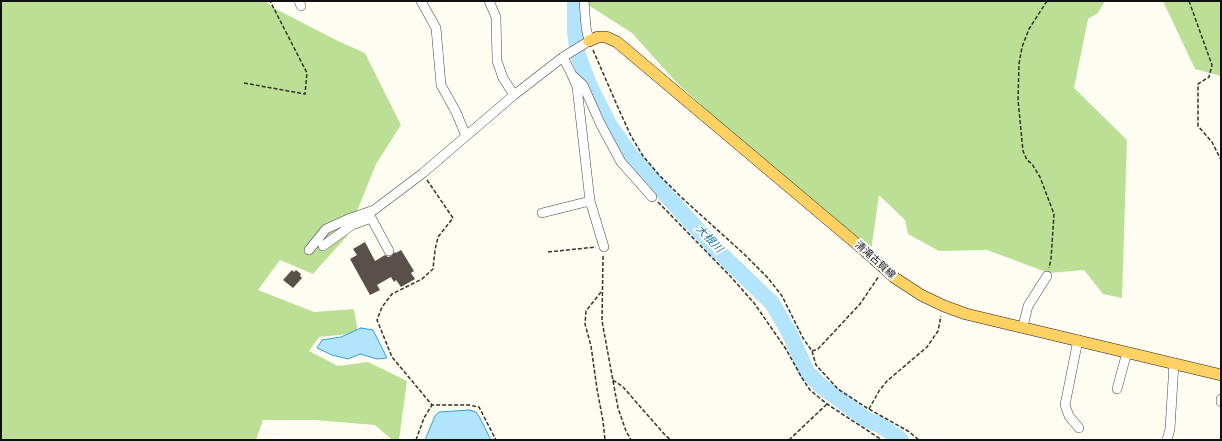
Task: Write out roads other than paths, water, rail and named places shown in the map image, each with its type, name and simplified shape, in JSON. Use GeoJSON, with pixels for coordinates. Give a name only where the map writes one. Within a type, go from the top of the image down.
{"type":"FeatureCollection","features":[{"type":"Feature","properties":{"kind":"main road","name":"清滝古賀線"},"geometry":{"type":"LineString","coordinates":[[589,41],[598,37],[606,37],[617,42],[865,251],[884,269],[909,288],[944,306],[966,314],[1022,326],[1221,375]]}},
{"type":"Feature","properties":{"kind":"street"},"geometry":{"type":"LineString","coordinates":[[421,1],[436,28],[441,85],[456,112],[466,136]]}},
{"type":"Feature","properties":{"kind":"street"},"geometry":{"type":"LineString","coordinates":[[489,1],[496,17],[498,66],[502,78],[514,95]]}},
{"type":"Feature","properties":{"kind":"street"},"geometry":{"type":"LineString","coordinates":[[323,246],[352,225],[371,214],[423,173],[514,95],[563,57],[589,41],[586,27],[584,1]]}},
{"type":"Feature","properties":{"kind":"street"},"geometry":{"type":"LineString","coordinates":[[563,57],[577,87],[590,202],[604,246]]}},
{"type":"Feature","properties":{"kind":"street"},"geometry":{"type":"LineString","coordinates":[[572,75],[583,85],[601,125],[621,162],[652,197]]}},
{"type":"Feature","properties":{"kind":"street"},"geometry":{"type":"LineString","coordinates":[[542,213],[590,202]]}},
{"type":"Feature","properties":{"kind":"street"},"geometry":{"type":"LineString","coordinates":[[309,250],[326,229],[348,219],[371,214]]}},
{"type":"Feature","properties":{"kind":"street"},"geometry":{"type":"LineString","coordinates":[[371,214],[389,251]]}},
{"type":"Feature","properties":{"kind":"street"},"geometry":{"type":"LineString","coordinates":[[1022,326],[1028,306],[1047,276]]}},
{"type":"Feature","properties":{"kind":"street"},"geometry":{"type":"LineString","coordinates":[[1078,340],[1065,405],[1069,416],[1079,428]]}},
{"type":"Feature","properties":{"kind":"street"},"geometry":{"type":"LineString","coordinates":[[1117,389],[1127,352]]}},
{"type":"Feature","properties":{"kind":"street"},"geometry":{"type":"LineString","coordinates":[[1168,440],[1174,363]]}},
{"type":"Feature","properties":{"kind":"water"},"geometry":{"type":"Polygon","coordinates":[[[361,328],[373,330],[387,358],[377,359],[360,354],[348,359],[332,355],[317,348],[322,340],[341,337],[361,328]]]}},
{"type":"Feature","properties":{"kind":"water"},"geometry":{"type":"Polygon","coordinates":[[[470,410],[476,412],[491,440],[425,440],[435,416],[439,412],[470,410]]]}},
{"type":"Feature","properties":{"kind":"waterway","name":"大根川"},"geometry":{"type":"LineString","coordinates":[[575,1],[575,32],[578,55],[589,84],[610,126],[630,154],[715,248],[772,303],[790,334],[807,372],[820,385],[867,420],[880,425],[901,440]]}}]}
